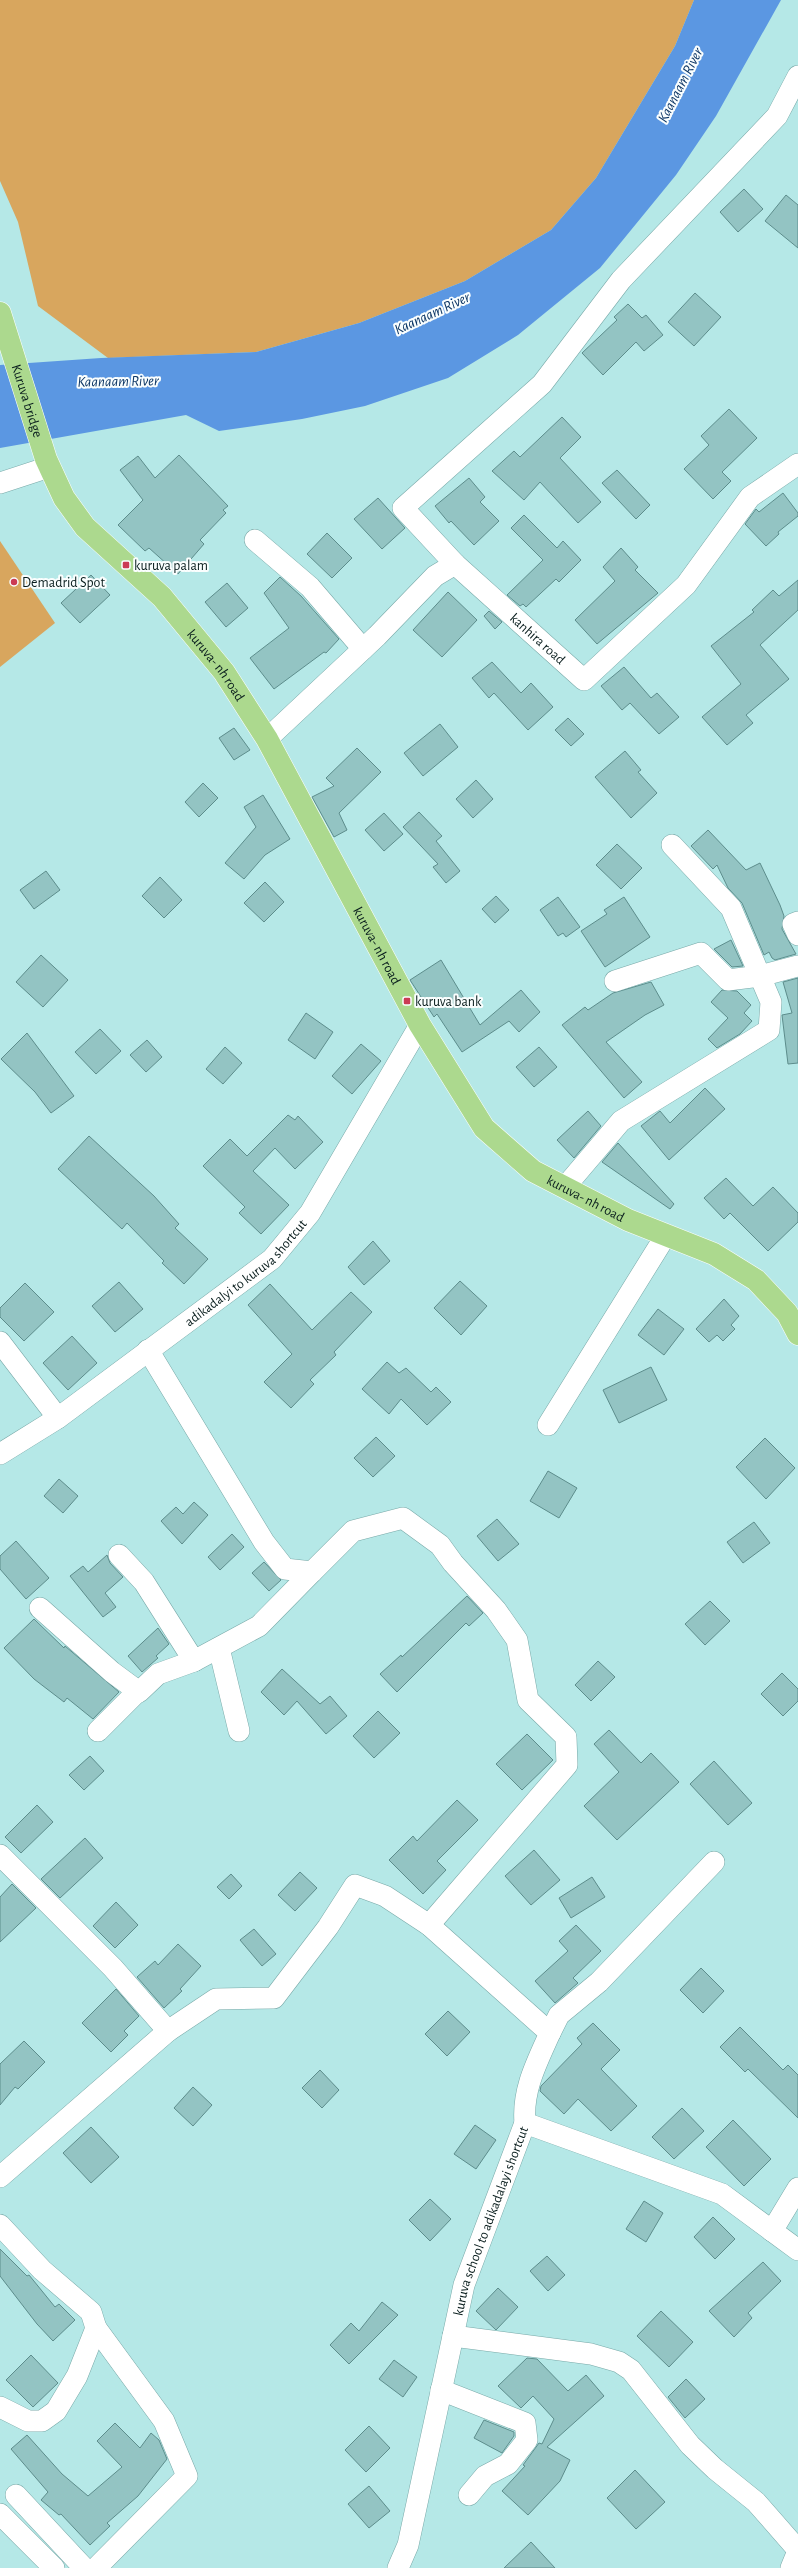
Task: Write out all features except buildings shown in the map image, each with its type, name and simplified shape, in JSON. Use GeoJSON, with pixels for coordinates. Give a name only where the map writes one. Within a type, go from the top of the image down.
{"type":"FeatureCollection","features":[{"type":"Feature","properties":{"kind":"main road","name":"Kuruva bridge"},"geometry":{"type":"LineString","coordinates":[[0,313],[48,463]]}},
{"type":"Feature","properties":{"kind":"main road","name":"kuruva- nh road"},"geometry":{"type":"LineString","coordinates":[[48,463],[64,498],[85,527],[162,597],[224,672],[267,739],[420,1025],[484,1128],[533,1171],[628,1220],[714,1254],[756,1280],[787,1313],[798,1334]]}},
{"type":"Feature","properties":{"kind":"street"},"geometry":{"type":"LineString","coordinates":[[267,739],[363,649],[435,576],[455,564],[402,508],[542,384],[621,280],[777,116],[798,76]]}},
{"type":"Feature","properties":{"kind":"street"},"geometry":{"type":"LineString","coordinates":[[0,484],[48,463]]}},
{"type":"Feature","properties":{"kind":"street","name":"kanhira road"},"geometry":{"type":"LineString","coordinates":[[455,564],[584,680],[686,585],[750,496],[798,464]]}},
{"type":"Feature","properties":{"kind":"street"},"geometry":{"type":"LineString","coordinates":[[255,540],[310,587],[363,649]]}},
{"type":"Feature","properties":{"kind":"street"},"geometry":{"type":"LineString","coordinates":[[565,1187],[621,1121],[769,1030],[771,1002],[731,908],[672,845]]}},
{"type":"Feature","properties":{"kind":"street"},"geometry":{"type":"LineString","coordinates":[[798,922],[793,924],[798,935]]}},
{"type":"Feature","properties":{"kind":"street"},"geometry":{"type":"LineString","coordinates":[[615,981],[702,953],[728,980],[760,976],[798,966]]}},
{"type":"Feature","properties":{"kind":"street","name":"adikadalyi to kuruva shortcut"},"geometry":{"type":"LineString","coordinates":[[0,1454],[58,1418],[272,1259],[310,1213],[420,1025]]}},
{"type":"Feature","properties":{"kind":"street"},"geometry":{"type":"LineString","coordinates":[[548,1426],[666,1235]]}},
{"type":"Feature","properties":{"kind":"street"},"geometry":{"type":"LineString","coordinates":[[0,1342],[58,1418]]}},
{"type":"Feature","properties":{"kind":"street"},"geometry":{"type":"LineString","coordinates":[[148,1350],[264,1542],[285,1569],[312,1572]]}},
{"type":"Feature","properties":{"kind":"street"},"geometry":{"type":"LineString","coordinates":[[98,1731],[138,1691],[158,1674],[194,1661],[259,1626],[353,1531],[403,1518],[440,1545],[453,1563],[496,1610],[517,1640],[528,1700],[566,1737],[566,1765],[429,1925]]}},
{"type":"Feature","properties":{"kind":"street"},"geometry":{"type":"LineString","coordinates":[[119,1555],[144,1582],[194,1661]]}},
{"type":"Feature","properties":{"kind":"street"},"geometry":{"type":"LineString","coordinates":[[40,1608],[112,1672],[138,1691]]}},
{"type":"Feature","properties":{"kind":"street"},"geometry":{"type":"LineString","coordinates":[[219,1648],[239,1731]]}},
{"type":"Feature","properties":{"kind":"street"},"geometry":{"type":"LineString","coordinates":[[0,1855],[113,1968],[168,2031]]}},
{"type":"Feature","properties":{"kind":"street"},"geometry":{"type":"LineString","coordinates":[[525,2123],[524,2108],[531,2076],[559,2015],[599,1982],[714,1862]]}},
{"type":"Feature","properties":{"kind":"street"},"geometry":{"type":"LineString","coordinates":[[0,2177],[168,2031],[216,1999],[274,1998],[328,1928],[355,1885],[385,1896],[429,1925],[550,2033]]}},
{"type":"Feature","properties":{"kind":"street","name":"kuruva school to adikadalayi shortcut"},"geometry":{"type":"LineString","coordinates":[[398,2568],[408,2545],[464,2285],[525,2123],[722,2194],[798,2250]]}},
{"type":"Feature","properties":{"kind":"street"},"geometry":{"type":"LineString","coordinates":[[772,2231],[798,2188]]}},
{"type":"Feature","properties":{"kind":"street"},"geometry":{"type":"LineString","coordinates":[[0,2225],[42,2270],[91,2312],[96,2328],[164,2421],[187,2476],[96,2568]]}},
{"type":"Feature","properties":{"kind":"street"},"geometry":{"type":"LineString","coordinates":[[0,2407],[28,2421],[42,2421],[56,2411],[77,2376],[96,2328]]}},
{"type":"Feature","properties":{"kind":"street"},"geometry":{"type":"LineString","coordinates":[[453,2336],[591,2354],[619,2362],[631,2370],[690,2445],[715,2469],[756,2502],[798,2551],[791,2568]]}},
{"type":"Feature","properties":{"kind":"street"},"geometry":{"type":"LineString","coordinates":[[441,2390],[525,2423],[527,2440],[508,2464],[486,2476],[469,2495]]}},
{"type":"Feature","properties":{"kind":"street"},"geometry":{"type":"LineString","coordinates":[[16,2495],[84,2568]]}},
{"type":"Feature","properties":{"kind":"street"},"geometry":{"type":"LineString","coordinates":[[0,2514],[54,2568]]}},
{"type":"Feature","properties":{"kind":"shaded area"},"geometry":{"type":"Polygon","coordinates":[[[0,0],[694,0],[675,46],[596,178],[551,230],[465,281],[359,323],[256,352],[108,358],[38,306],[18,222],[0,181],[0,0]]]}},
{"type":"Feature","properties":{"kind":"shaded area","name":"Demadrid Spot"},"geometry":{"type":"Polygon","coordinates":[[[0,541],[55,623],[0,667],[0,541]]]}},
{"type":"Feature","properties":{"kind":"water","name":"Kaanaam River"},"geometry":{"type":"Polygon","coordinates":[[[694,0],[781,0],[716,116],[676,175],[600,268],[518,335],[448,378],[365,406],[302,419],[219,431],[186,415],[0,448],[0,365],[101,358],[256,352],[359,323],[465,281],[551,230],[596,178],[675,46],[694,0]]]}},
{"type":"Feature","properties":{"kind":"place","name":"kuruva palam"},"geometry":{"type":"Point","coordinates":[126,565]}},
{"type":"Feature","properties":{"kind":"place","name":"Demadrid Spot"},"geometry":{"type":"Point","coordinates":[14,582]}},
{"type":"Feature","properties":{"kind":"place","name":"kuruva bank"},"geometry":{"type":"Point","coordinates":[407,1001]}}]}
